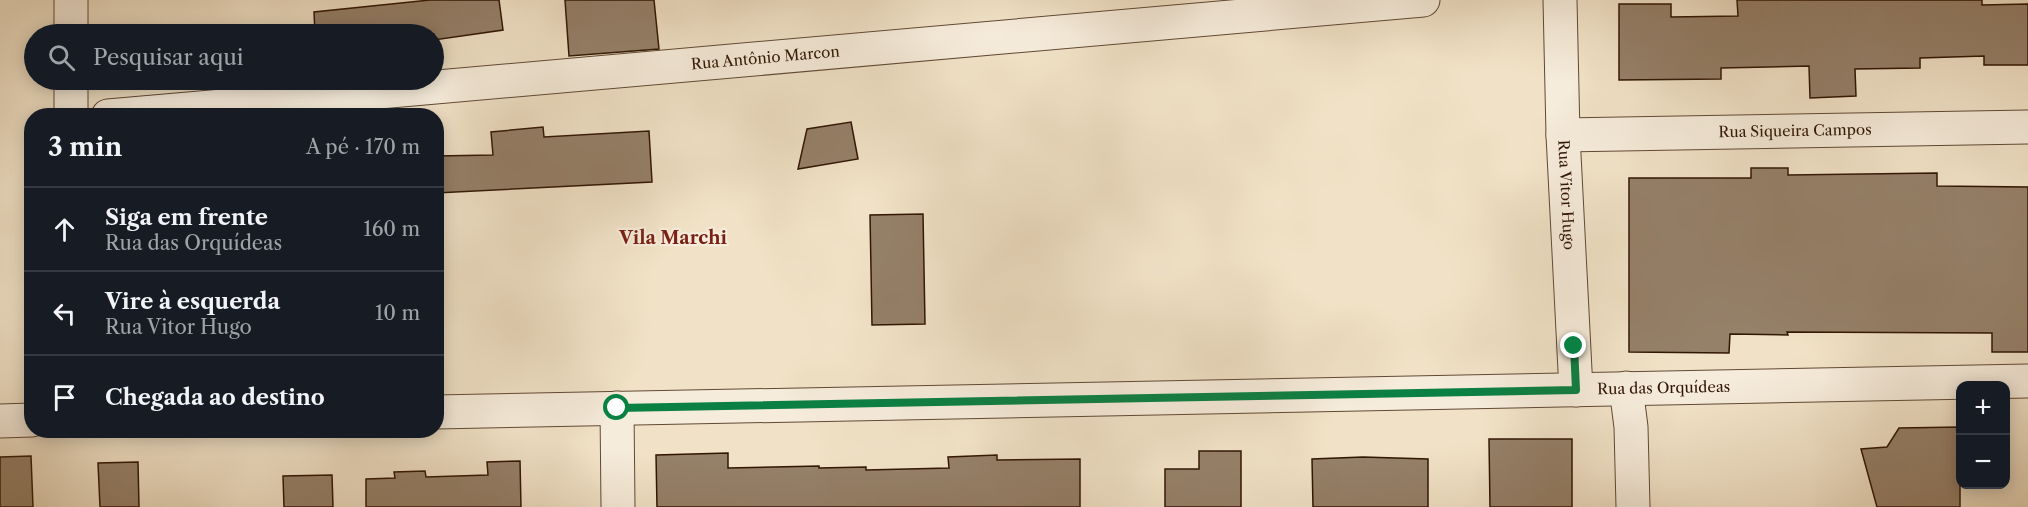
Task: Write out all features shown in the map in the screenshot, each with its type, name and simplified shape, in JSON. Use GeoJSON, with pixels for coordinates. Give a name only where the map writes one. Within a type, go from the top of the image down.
{"type":"FeatureCollection","features":[{"type":"Feature","properties":{"kind":"street"},"geometry":{"type":"LineString","coordinates":[[71,0],[71,24]]}},
{"type":"Feature","properties":{"kind":"street","name":"Rua Antônio Marcon"},"geometry":{"type":"LineString","coordinates":[[444,86],[1423,0]]}},
{"type":"Feature","properties":{"kind":"street","name":"Rua Vitor Hugo"},"geometry":{"type":"LineString","coordinates":[[1560,0],[1563,135],[1576,390]]}},
{"type":"Feature","properties":{"kind":"street"},"geometry":{"type":"LineString","coordinates":[[71,90],[71,108]]}},
{"type":"Feature","properties":{"kind":"street","name":"Rua Antônio Marcon"},"geometry":{"type":"LineString","coordinates":[[199,108],[403,90]]}},
{"type":"Feature","properties":{"kind":"street","name":"Rua Siqueira Campos"},"geometry":{"type":"LineString","coordinates":[[1563,135],[2028,127]]}},
{"type":"Feature","properties":{"kind":"street","name":"Rua das Orquídeas"},"geometry":{"type":"LineString","coordinates":[[444,412],[2028,381]]}},
{"type":"Feature","properties":{"kind":"street"},"geometry":{"type":"LineString","coordinates":[[1626,388],[1631,427],[1633,507]]}},
{"type":"Feature","properties":{"kind":"street"},"geometry":{"type":"LineString","coordinates":[[617,408],[618,507]]}},
{"type":"Feature","properties":{"kind":"street"},"geometry":{"type":"LineString","coordinates":[[0,421],[24,420]]}},
{"type":"Feature","properties":{"kind":"building"},"geometry":{"type":"Polygon","coordinates":[[[430,0],[499,0],[503,30],[444,39],[444,24],[315,24],[314,12],[430,0]]]}},
{"type":"Feature","properties":{"kind":"building"},"geometry":{"type":"Polygon","coordinates":[[[565,0],[654,0],[659,49],[569,56],[565,0]]]}},
{"type":"Feature","properties":{"kind":"building"},"geometry":{"type":"Polygon","coordinates":[[[1737,0],[1982,0],[1982,5],[2028,4],[2028,65],[1984,65],[1984,56],[1920,58],[1920,68],[1855,69],[1856,96],[1810,98],[1809,66],[1721,68],[1721,79],[1619,80],[1619,4],[1671,4],[1671,17],[1738,16],[1737,0]]]}},
{"type":"Feature","properties":{"kind":"building"},"geometry":{"type":"Polygon","coordinates":[[[851,122],[858,159],[798,169],[807,129],[851,122]]]}},
{"type":"Feature","properties":{"kind":"building"},"geometry":{"type":"Polygon","coordinates":[[[543,127],[544,137],[649,131],[652,182],[444,193],[444,156],[493,155],[491,132],[543,127]]]}},
{"type":"Feature","properties":{"kind":"building"},"geometry":{"type":"Polygon","coordinates":[[[1751,168],[1788,168],[1788,175],[1937,173],[1937,186],[2028,187],[2028,352],[1992,352],[1992,333],[1787,332],[1788,335],[1730,334],[1729,353],[1629,352],[1629,178],[1751,178],[1751,168]]]}},
{"type":"Feature","properties":{"kind":"building"},"geometry":{"type":"Polygon","coordinates":[[[923,214],[925,324],[872,325],[870,215],[923,214]]]}},
{"type":"Feature","properties":{"kind":"building"},"geometry":{"type":"Polygon","coordinates":[[[1956,427],[1956,489],[1960,489],[1960,507],[1877,507],[1861,449],[1887,447],[1899,428],[1956,427]]]}},
{"type":"Feature","properties":{"kind":"building"},"geometry":{"type":"Polygon","coordinates":[[[1489,439],[1572,439],[1572,507],[1490,507],[1489,439]]]}},
{"type":"Feature","properties":{"kind":"building"},"geometry":{"type":"Polygon","coordinates":[[[1199,451],[1241,451],[1241,507],[1165,507],[1165,469],[1199,469],[1199,451]]]}},
{"type":"Feature","properties":{"kind":"building"},"geometry":{"type":"Polygon","coordinates":[[[728,453],[728,468],[819,466],[819,468],[866,467],[866,470],[949,468],[948,457],[997,455],[997,460],[1080,459],[1080,507],[657,507],[656,455],[728,453]]]}},
{"type":"Feature","properties":{"kind":"building"},"geometry":{"type":"Polygon","coordinates":[[[31,456],[33,507],[0,507],[0,457],[31,456]]]}},
{"type":"Feature","properties":{"kind":"building"},"geometry":{"type":"Polygon","coordinates":[[[1363,457],[1428,459],[1428,507],[1313,507],[1312,459],[1363,457]]]}},
{"type":"Feature","properties":{"kind":"building"},"geometry":{"type":"Polygon","coordinates":[[[520,461],[521,507],[366,507],[366,479],[395,478],[394,472],[425,471],[426,477],[488,475],[487,462],[520,461]]]}},
{"type":"Feature","properties":{"kind":"building"},"geometry":{"type":"Polygon","coordinates":[[[138,462],[139,507],[100,507],[98,463],[138,462]]]}},
{"type":"Feature","properties":{"kind":"building"},"geometry":{"type":"Polygon","coordinates":[[[332,475],[333,507],[284,507],[283,476],[332,475]]]}},
{"type":"Feature","properties":{"kind":"district","name":"Vila Marchi"},"geometry":{"type":"Point","coordinates":[673,238]}},
{"type":"Feature","properties":{"kind":"route"},"geometry":{"type":"LineString","coordinates":[[617,408],[1576,390],[1574,346]]}}]}
